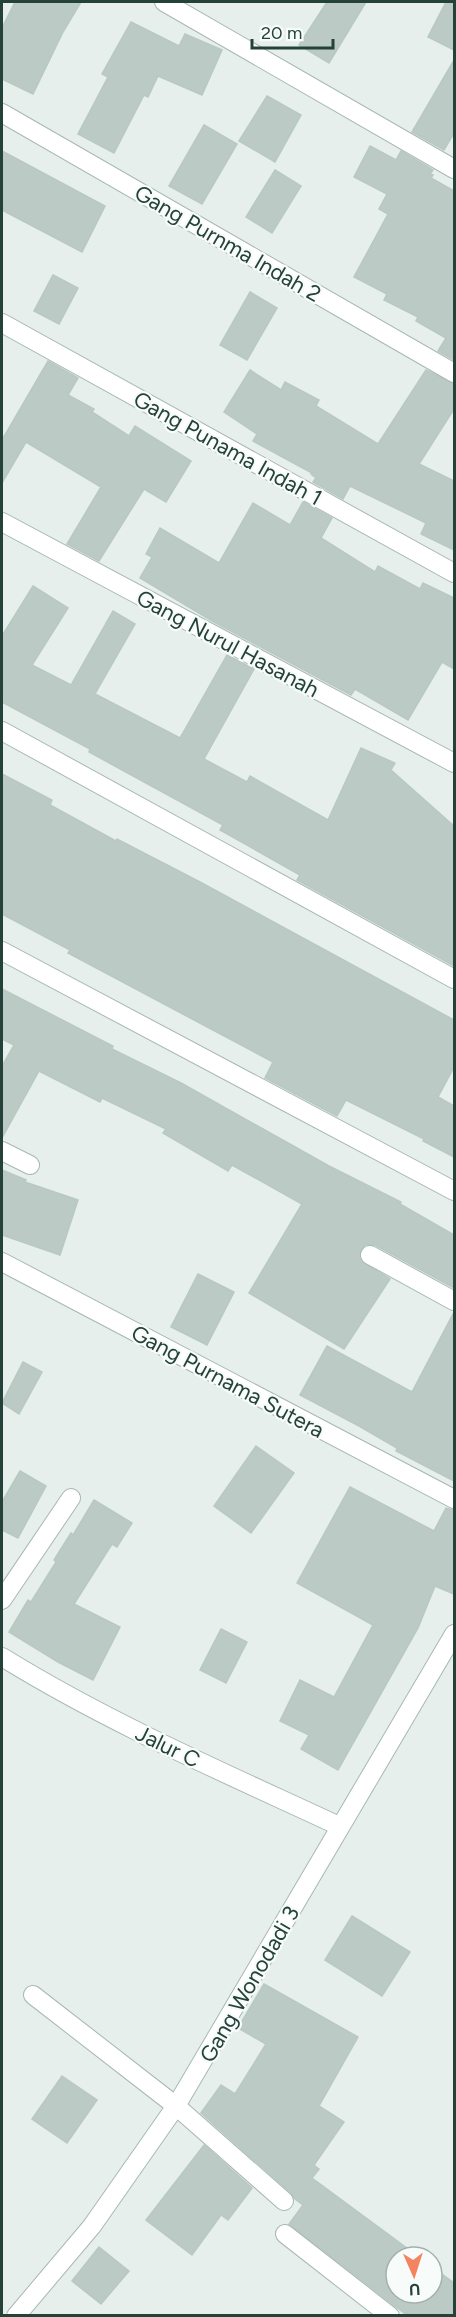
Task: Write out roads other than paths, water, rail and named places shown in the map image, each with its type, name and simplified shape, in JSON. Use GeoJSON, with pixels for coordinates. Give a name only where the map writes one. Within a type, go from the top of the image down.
{"type":"FeatureCollection","features":[{"type":"Feature","properties":{"kind":"street"},"geometry":{"type":"LineString","coordinates":[[164,2],[454,169]]}},
{"type":"Feature","properties":{"kind":"street","name":"Gang Purnma Indah 2"},"geometry":{"type":"LineString","coordinates":[[2,112],[454,373]]}},
{"type":"Feature","properties":{"kind":"street","name":"Gang Punama Indah 1"},"geometry":{"type":"LineString","coordinates":[[2,323],[454,573]]}},
{"type":"Feature","properties":{"kind":"street","name":"Gang Nurul Hasanah"},"geometry":{"type":"LineString","coordinates":[[2,522],[454,763]]}},
{"type":"Feature","properties":{"kind":"street"},"geometry":{"type":"LineString","coordinates":[[2,731],[454,979]]}},
{"type":"Feature","properties":{"kind":"street"},"geometry":{"type":"LineString","coordinates":[[2,951],[454,1191]]}},
{"type":"Feature","properties":{"kind":"street"},"geometry":{"type":"LineString","coordinates":[[2,1151],[30,1166]]}},
{"type":"Feature","properties":{"kind":"street"},"geometry":{"type":"LineString","coordinates":[[370,1255],[454,1301]]}},
{"type":"Feature","properties":{"kind":"street","name":"Gang Purnama Sutera"},"geometry":{"type":"LineString","coordinates":[[2,1262],[454,1499]]}},
{"type":"Feature","properties":{"kind":"street"},"geometry":{"type":"LineString","coordinates":[[2,1600],[71,1498]]}},
{"type":"Feature","properties":{"kind":"street","name":"Gang Wonodadi 3"},"geometry":{"type":"LineString","coordinates":[[16,2316],[92,2226],[176,2106],[454,1634]]}},
{"type":"Feature","properties":{"kind":"street","name":"Jalur C"},"geometry":{"type":"LineString","coordinates":[[2,1657],[53,1689],[144,1735],[339,1826]]}},
{"type":"Feature","properties":{"kind":"street"},"geometry":{"type":"LineString","coordinates":[[33,1995],[176,2106],[284,2201]]}},
{"type":"Feature","properties":{"kind":"street"},"geometry":{"type":"LineString","coordinates":[[285,2234],[390,2316]]}}]}
